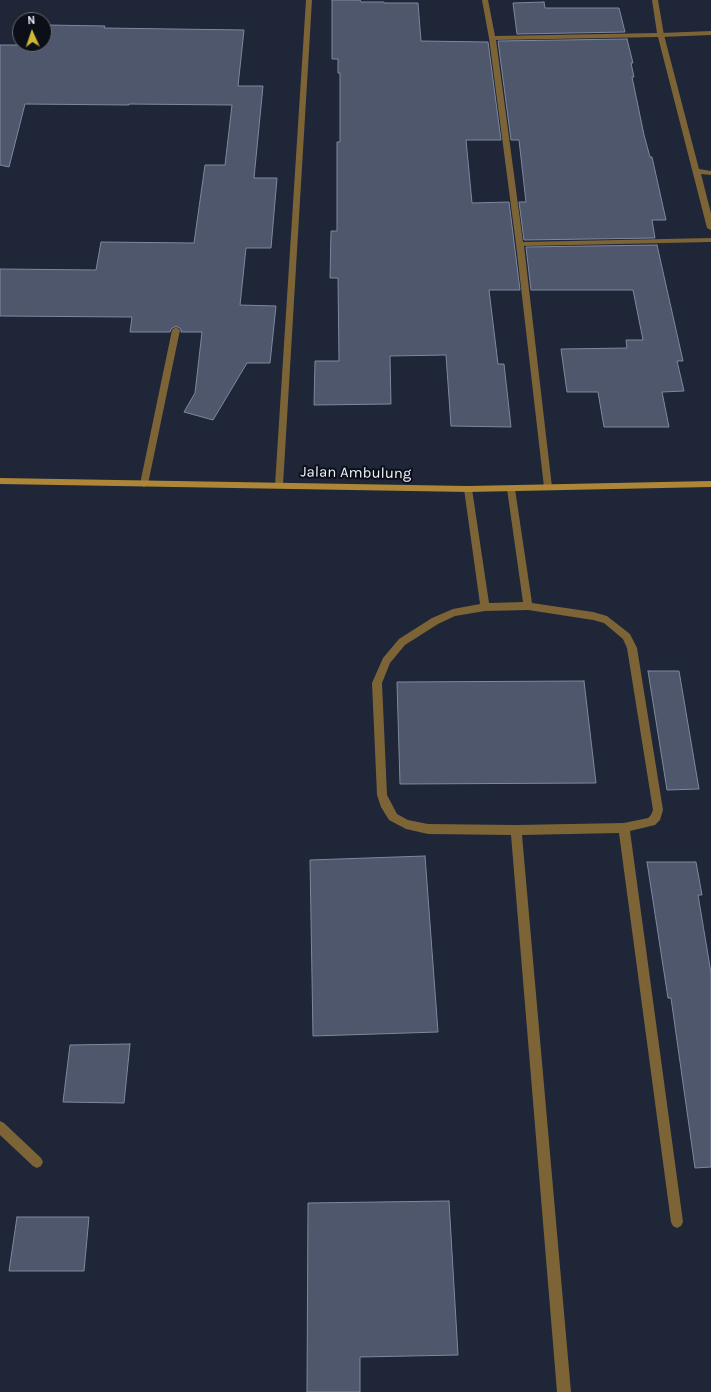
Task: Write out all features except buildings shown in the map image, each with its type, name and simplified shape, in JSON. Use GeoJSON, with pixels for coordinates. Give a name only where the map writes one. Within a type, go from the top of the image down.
{"type":"FeatureCollection","features":[{"type":"Feature","properties":{"kind":"street"},"geometry":{"type":"LineString","coordinates":[[279,486],[309,0]]}},
{"type":"Feature","properties":{"kind":"street"},"geometry":{"type":"LineString","coordinates":[[485,0],[492,38],[520,244],[548,487]]}},
{"type":"Feature","properties":{"kind":"street"},"geometry":{"type":"LineString","coordinates":[[655,0],[662,35],[711,228]]}},
{"type":"Feature","properties":{"kind":"street"},"geometry":{"type":"LineString","coordinates":[[492,38],[711,33]]}},
{"type":"Feature","properties":{"kind":"street"},"geometry":{"type":"LineString","coordinates":[[696,171],[711,173]]}},
{"type":"Feature","properties":{"kind":"street"},"geometry":{"type":"LineString","coordinates":[[520,244],[711,240]]}},
{"type":"Feature","properties":{"kind":"street"},"geometry":{"type":"LineString","coordinates":[[144,484],[176,330]]}},
{"type":"Feature","properties":{"kind":"street","name":"Jalan Ambulung"},"geometry":{"type":"LineString","coordinates":[[0,481],[468,489],[711,484]]}},
{"type":"Feature","properties":{"kind":"street"},"geometry":{"type":"LineString","coordinates":[[468,489],[486,608]]}},
{"type":"Feature","properties":{"kind":"street"},"geometry":{"type":"LineString","coordinates":[[511,489],[528,606]]}},
{"type":"Feature","properties":{"kind":"street"},"geometry":{"type":"LineString","coordinates":[[528,606],[592,616],[607,620],[627,637],[632,648],[658,810],[656,817],[651,822],[624,828],[516,830],[428,829],[406,824],[393,817],[385,804],[382,795],[377,683],[386,661],[402,642],[435,621],[453,613],[486,608],[528,606]]}},
{"type":"Feature","properties":{"kind":"street"},"geometry":{"type":"LineString","coordinates":[[624,828],[677,1222]]}},
{"type":"Feature","properties":{"kind":"street"},"geometry":{"type":"LineString","coordinates":[[516,830],[564,1392]]}},
{"type":"Feature","properties":{"kind":"street"},"geometry":{"type":"LineString","coordinates":[[0,1127],[37,1162]]}}]}
